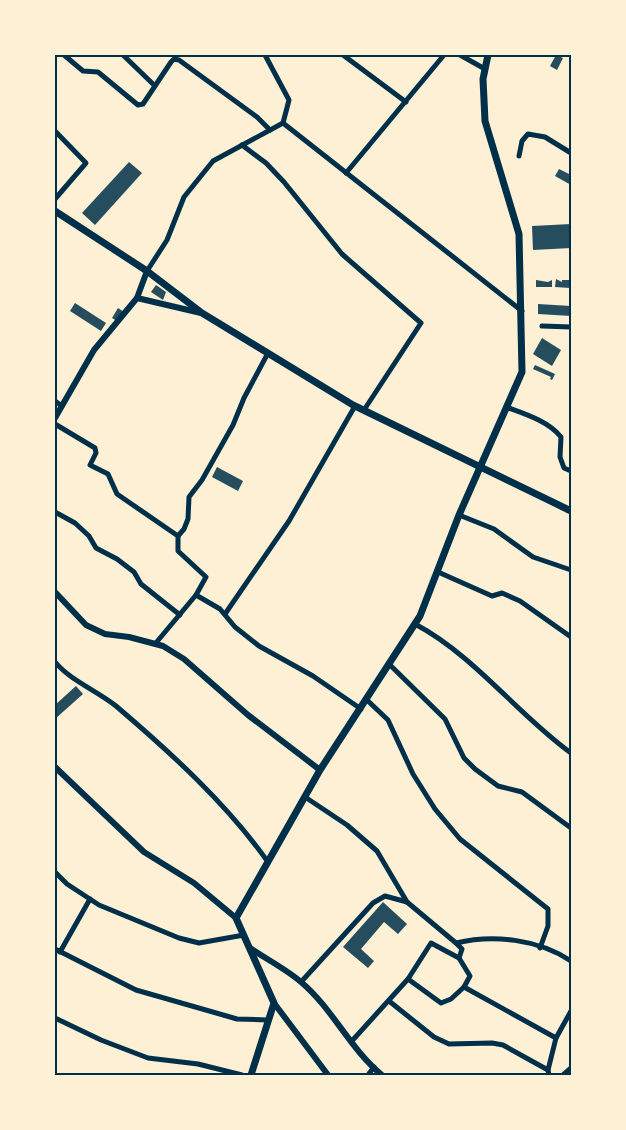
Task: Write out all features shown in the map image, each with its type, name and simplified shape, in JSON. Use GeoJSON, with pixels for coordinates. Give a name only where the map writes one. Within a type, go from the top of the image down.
{"type":"FeatureCollection","features":[{"type":"Feature","properties":{"kind":"main road"},"geometry":{"type":"LineString","coordinates":[[251,1075],[274,1003],[236,918],[320,770],[415,624],[438,572],[459,515],[482,467],[522,372],[519,234],[485,121],[483,79],[488,55]]}},
{"type":"Feature","properties":{"kind":"main road"},"geometry":{"type":"LineString","coordinates":[[55,211],[146,271],[202,313],[355,406],[571,511]]}},
{"type":"Feature","properties":{"kind":"street"},"geometry":{"type":"LineString","coordinates":[[64,55],[83,71],[98,72],[138,105],[143,104],[171,62],[174,59],[179,60],[257,117],[270,130]]}},
{"type":"Feature","properties":{"kind":"street"},"geometry":{"type":"LineString","coordinates":[[122,55],[154,85]]}},
{"type":"Feature","properties":{"kind":"street"},"geometry":{"type":"LineString","coordinates":[[343,55],[406,102]]}},
{"type":"Feature","properties":{"kind":"street"},"geometry":{"type":"LineString","coordinates":[[346,173],[444,55]]}},
{"type":"Feature","properties":{"kind":"street"},"geometry":{"type":"LineString","coordinates":[[460,55],[485,69]]}},
{"type":"Feature","properties":{"kind":"street"},"geometry":{"type":"LineString","coordinates":[[55,418],[94,350],[137,298],[146,271],[167,240],[184,197],[213,160],[283,123],[289,100],[267,56]]}},
{"type":"Feature","properties":{"kind":"street"},"geometry":{"type":"LineString","coordinates":[[283,123],[522,311]]}},
{"type":"Feature","properties":{"kind":"street"},"geometry":{"type":"LineString","coordinates":[[55,131],[86,163],[55,199]]}},
{"type":"Feature","properties":{"kind":"street"},"geometry":{"type":"LineString","coordinates":[[519,156],[522,141],[528,134],[545,137],[571,153]]}},
{"type":"Feature","properties":{"kind":"street"},"geometry":{"type":"LineString","coordinates":[[242,145],[266,163],[284,182],[342,254],[421,323],[364,410]]}},
{"type":"Feature","properties":{"kind":"street"},"geometry":{"type":"LineString","coordinates":[[137,298],[202,313]]}},
{"type":"Feature","properties":{"kind":"street"},"geometry":{"type":"LineString","coordinates":[[542,326],[571,327]]}},
{"type":"Feature","properties":{"kind":"street"},"geometry":{"type":"LineString","coordinates":[[155,644],[196,596],[206,577],[178,551],[178,536],[184,529],[188,519],[189,498],[202,480],[233,425],[268,353]]}},
{"type":"Feature","properties":{"kind":"street"},"geometry":{"type":"LineString","coordinates":[[55,401],[62,406]]}},
{"type":"Feature","properties":{"kind":"street"},"geometry":{"type":"LineString","coordinates":[[225,614],[288,521],[355,406]]}},
{"type":"Feature","properties":{"kind":"street"},"geometry":{"type":"LineString","coordinates":[[506,407],[542,422],[557,432],[561,437],[560,458],[564,468],[571,471]]}},
{"type":"Feature","properties":{"kind":"street"},"geometry":{"type":"LineString","coordinates":[[55,424],[95,448],[96,453],[90,465],[108,474],[117,494],[178,536]]}},
{"type":"Feature","properties":{"kind":"street"},"geometry":{"type":"LineString","coordinates":[[55,512],[75,523],[89,536],[96,548],[117,559],[134,572],[141,584],[180,615]]}},
{"type":"Feature","properties":{"kind":"street"},"geometry":{"type":"LineString","coordinates":[[459,515],[494,529],[533,556],[571,570]]}},
{"type":"Feature","properties":{"kind":"street"},"geometry":{"type":"LineString","coordinates":[[438,572],[492,596],[502,593],[520,601],[571,637]]}},
{"type":"Feature","properties":{"kind":"street"},"geometry":{"type":"LineString","coordinates":[[55,592],[86,625],[105,634],[129,637],[155,644],[184,659],[248,715],[320,770]]}},
{"type":"Feature","properties":{"kind":"street"},"geometry":{"type":"LineString","coordinates":[[196,596],[220,609],[235,627],[259,646],[312,676],[361,709]]}},
{"type":"Feature","properties":{"kind":"street"},"geometry":{"type":"LineString","coordinates":[[415,624],[438,636],[571,754]]}},
{"type":"Feature","properties":{"kind":"street"},"geometry":{"type":"LineString","coordinates":[[55,662],[65,674],[100,693],[126,715],[221,804],[268,862]]}},
{"type":"Feature","properties":{"kind":"street"},"geometry":{"type":"LineString","coordinates":[[390,664],[444,719],[464,758],[475,769],[498,786],[522,792],[571,828]]}},
{"type":"Feature","properties":{"kind":"street"},"geometry":{"type":"LineString","coordinates":[[367,700],[388,720],[413,774],[435,809],[460,839],[548,909],[548,926],[540,948]]}},
{"type":"Feature","properties":{"kind":"street"},"geometry":{"type":"LineString","coordinates":[[55,767],[144,852],[194,883],[236,918]]}},
{"type":"Feature","properties":{"kind":"street"},"geometry":{"type":"LineString","coordinates":[[305,796],[347,825],[377,851],[407,902],[462,949],[460,958]]}},
{"type":"Feature","properties":{"kind":"street"},"geometry":{"type":"LineString","coordinates":[[55,872],[67,884],[99,905],[180,938],[199,942],[244,935]]}},
{"type":"Feature","properties":{"kind":"street"},"geometry":{"type":"LineString","coordinates":[[301,982],[373,903],[385,896],[407,902]]}},
{"type":"Feature","properties":{"kind":"street"},"geometry":{"type":"LineString","coordinates":[[90,899],[58,950],[136,990],[237,1019],[268,1020]]}},
{"type":"Feature","properties":{"kind":"street"},"geometry":{"type":"LineString","coordinates":[[456,943],[473,939],[524,940],[571,961]]}},
{"type":"Feature","properties":{"kind":"street"},"geometry":{"type":"LineString","coordinates":[[351,1042],[408,979],[431,943],[460,958],[470,976],[464,987],[451,1000],[441,1003],[408,979]]}},
{"type":"Feature","properties":{"kind":"street"},"geometry":{"type":"LineString","coordinates":[[250,948],[301,982],[329,1012],[351,1042],[382,1075]]}},
{"type":"Feature","properties":{"kind":"street"},"geometry":{"type":"LineString","coordinates":[[464,987],[556,1038]]}},
{"type":"Feature","properties":{"kind":"street"},"geometry":{"type":"LineString","coordinates":[[389,1001],[434,1036],[449,1044],[492,1043],[503,1045],[548,1073],[556,1038],[571,1012]]}},
{"type":"Feature","properties":{"kind":"street"},"geometry":{"type":"LineString","coordinates":[[274,1003],[328,1075]]}},
{"type":"Feature","properties":{"kind":"street"},"geometry":{"type":"LineString","coordinates":[[55,1018],[101,1040],[148,1058],[198,1064],[242,1075]]}},
{"type":"Feature","properties":{"kind":"street"},"geometry":{"type":"LineString","coordinates":[[368,1075],[374,1067]]}},
{"type":"Feature","properties":{"kind":"street"},"geometry":{"type":"LineString","coordinates":[[563,1075],[571,1068]]}},
{"type":"Feature","properties":{"kind":"building"},"geometry":{"type":"Polygon","coordinates":[[[556,55],[563,58],[557,70],[550,66],[556,55]]]}},
{"type":"Feature","properties":{"kind":"building"},"geometry":{"type":"Polygon","coordinates":[[[129,162],[142,173],[95,225],[82,213],[129,162]]]}},
{"type":"Feature","properties":{"kind":"building"},"geometry":{"type":"Polygon","coordinates":[[[559,169],[571,175],[571,185],[555,176],[559,169]]]}},
{"type":"Feature","properties":{"kind":"building"},"geometry":{"type":"Polygon","coordinates":[[[571,224],[571,248],[533,250],[532,226],[571,224]]]}},
{"type":"Feature","properties":{"kind":"building"},"geometry":{"type":"Polygon","coordinates":[[[556,279],[562,282],[562,280],[571,280],[570,288],[555,287],[556,279]]]}},
{"type":"Feature","properties":{"kind":"building"},"geometry":{"type":"Polygon","coordinates":[[[536,280],[548,282],[552,280],[552,287],[536,287],[536,280]]]}},
{"type":"Feature","properties":{"kind":"building"},"geometry":{"type":"Polygon","coordinates":[[[156,285],[166,292],[163,300],[151,292],[156,285]]]}},
{"type":"Feature","properties":{"kind":"building"},"geometry":{"type":"Polygon","coordinates":[[[75,303],[106,323],[101,331],[70,311],[75,303]]]}},
{"type":"Feature","properties":{"kind":"building"},"geometry":{"type":"Polygon","coordinates":[[[538,304],[571,306],[571,316],[538,314],[538,304]]]}},
{"type":"Feature","properties":{"kind":"building"},"geometry":{"type":"Polygon","coordinates":[[[118,308],[124,312],[117,321],[112,318],[118,308]]]}},
{"type":"Feature","properties":{"kind":"building"},"geometry":{"type":"Polygon","coordinates":[[[542,338],[561,350],[552,366],[533,354],[542,338]]]}},
{"type":"Feature","properties":{"kind":"building"},"geometry":{"type":"Polygon","coordinates":[[[535,365],[555,374],[552,380],[550,379],[551,377],[533,369],[535,365]]]}},
{"type":"Feature","properties":{"kind":"building"},"geometry":{"type":"Polygon","coordinates":[[[217,467],[243,481],[238,491],[212,477],[217,467]]]}},
{"type":"Feature","properties":{"kind":"building"},"geometry":{"type":"Polygon","coordinates":[[[76,686],[83,694],[55,719],[55,705],[76,686]]]}},
{"type":"Feature","properties":{"kind":"building"},"geometry":{"type":"Polygon","coordinates":[[[383,902],[407,924],[398,934],[384,922],[361,949],[374,961],[368,968],[343,947],[383,902]]]}}]}
